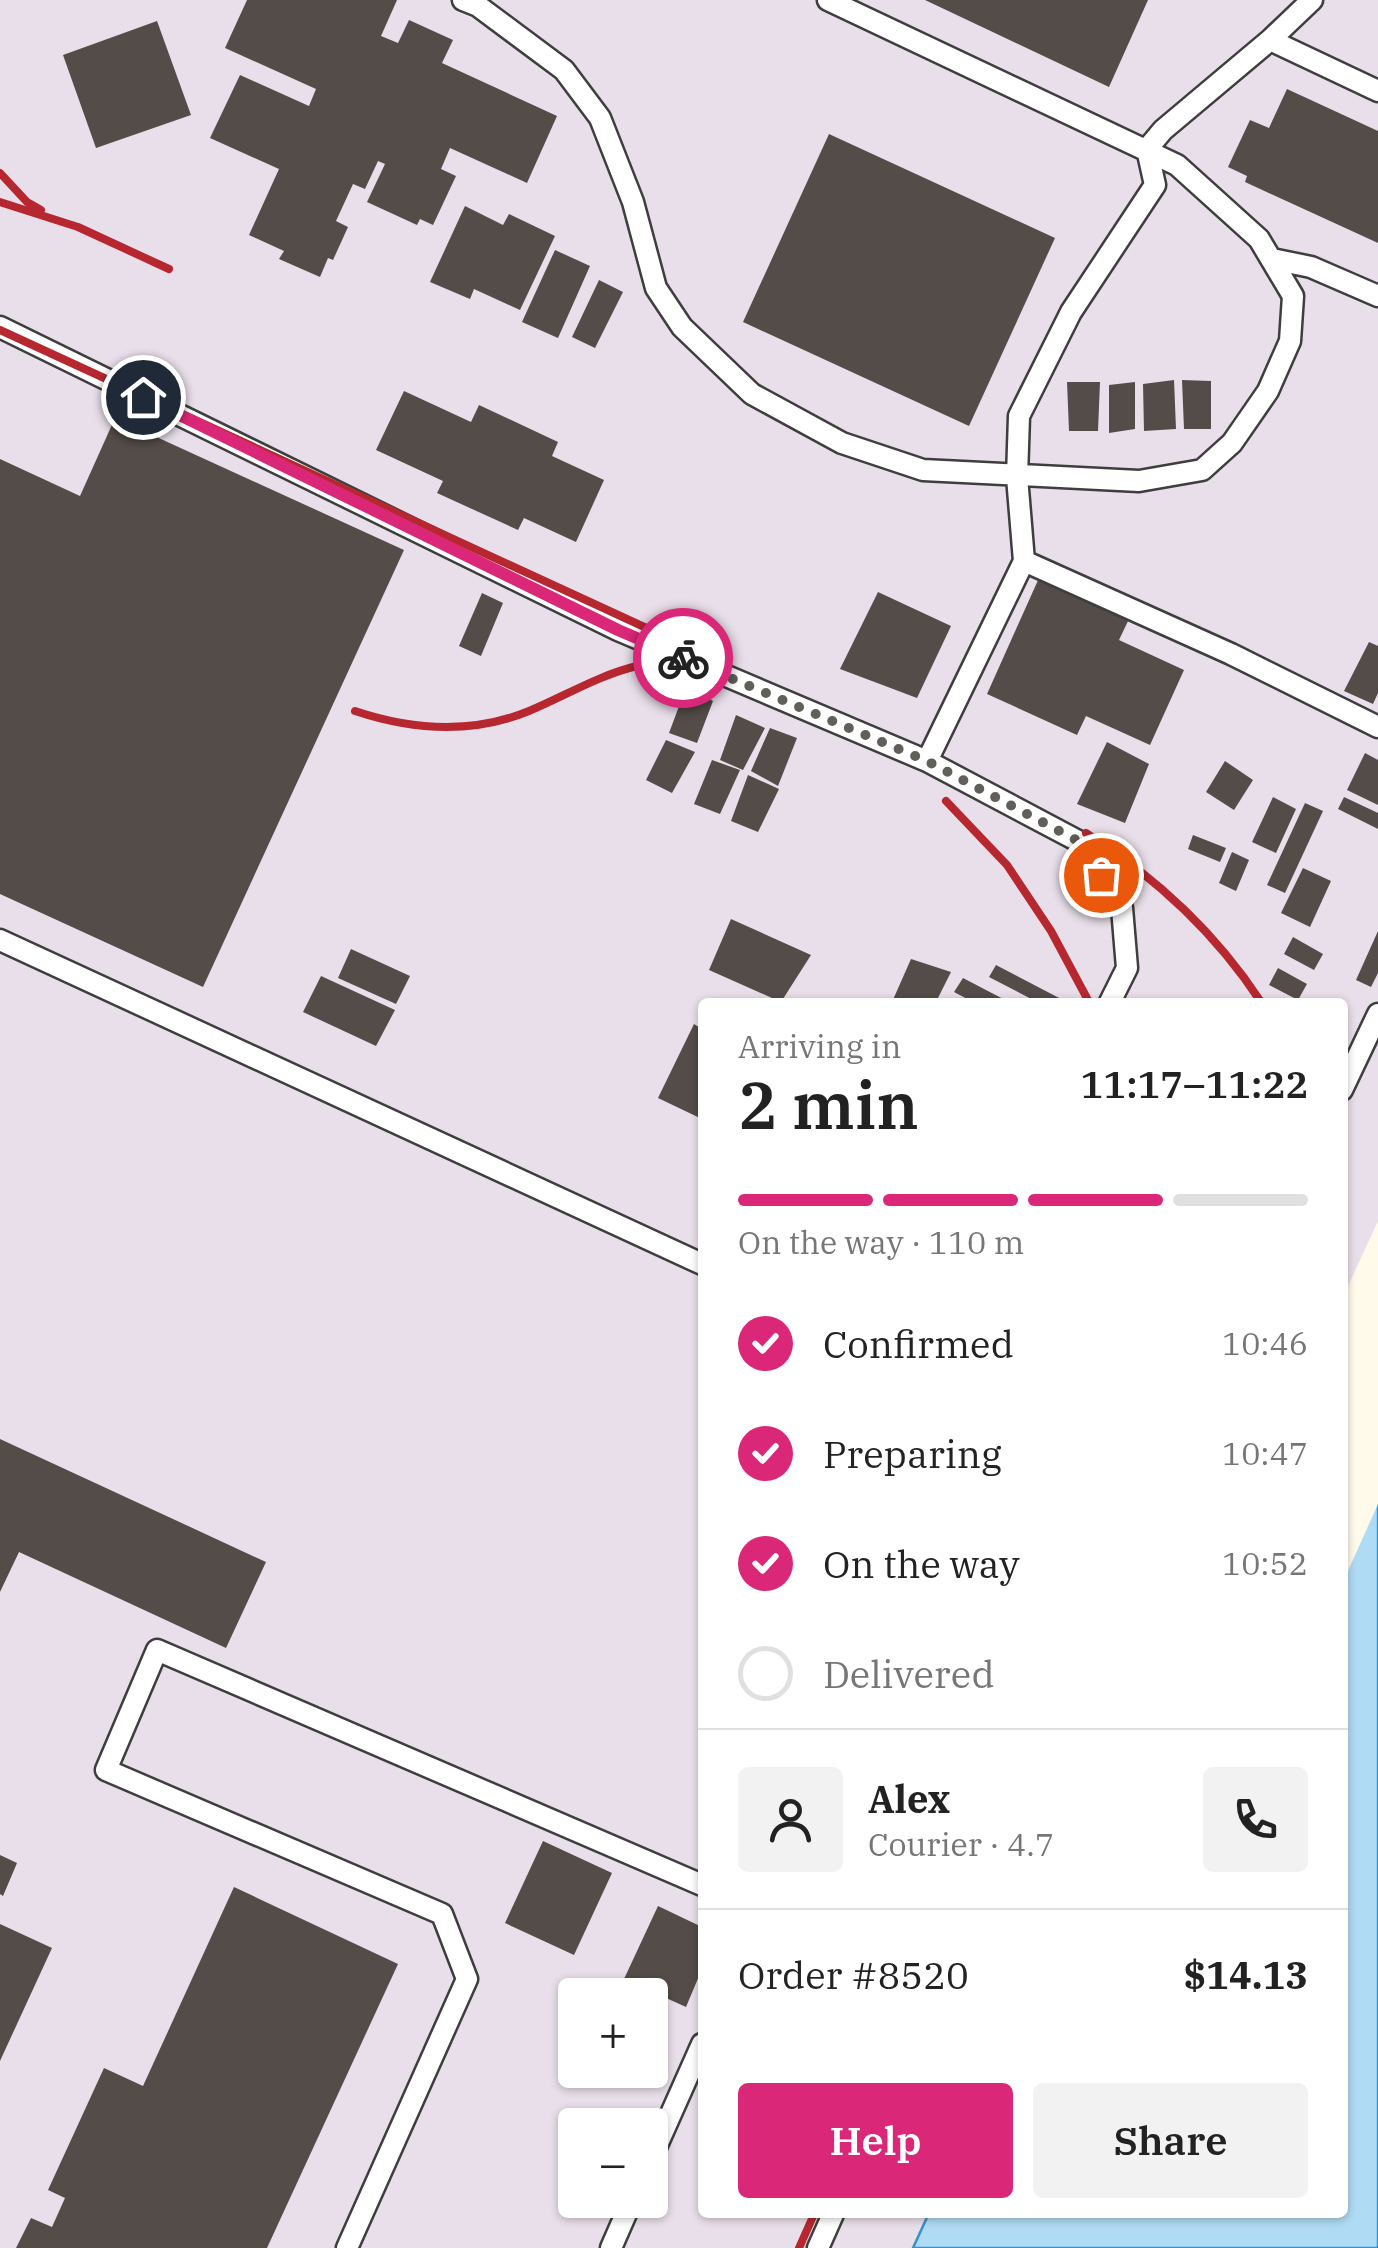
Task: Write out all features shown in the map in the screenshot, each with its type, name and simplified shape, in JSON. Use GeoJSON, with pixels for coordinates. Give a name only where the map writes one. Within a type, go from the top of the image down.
{"type":"FeatureCollection","features":[{"type":"Feature","properties":{"kind":"lane"},"geometry":{"type":"LineString","coordinates":[[462,0],[478,6],[564,70],[600,118],[633,202],[656,288],[682,327],[752,394],[842,443],[924,470],[1139,481],[1202,470],[1232,443],[1268,391],[1290,341],[1293,296],[1259,238],[1177,164],[828,0]]}},
{"type":"Feature","properties":{"kind":"lane"},"geometry":{"type":"LineString","coordinates":[[1147,149],[1163,130],[1312,0]]}},
{"type":"Feature","properties":{"kind":"lane"},"geometry":{"type":"LineString","coordinates":[[1270,40],[1378,91]]}},
{"type":"Feature","properties":{"kind":"lane"},"geometry":{"type":"LineString","coordinates":[[927,761],[1024,561],[1018,477],[1019,416],[1071,312],[1155,185],[1147,149]]}},
{"type":"Feature","properties":{"kind":"lane"},"geometry":{"type":"LineString","coordinates":[[1272,259],[1310,267],[1378,296]]}},
{"type":"Feature","properties":{"kind":"lane"},"geometry":{"type":"LineString","coordinates":[[0,327],[618,630],[927,761],[1080,842],[1122,908],[1127,968],[1112,998]]}},
{"type":"Feature","properties":{"kind":"lane"},"geometry":{"type":"LineString","coordinates":[[1024,561],[1231,654],[1378,727]]}},
{"type":"Feature","properties":{"kind":"lane"},"geometry":{"type":"LineString","coordinates":[[0,940],[698,1262]]}},
{"type":"Feature","properties":{"kind":"lane"},"geometry":{"type":"LineString","coordinates":[[1348,1077],[1378,1014]]}},
{"type":"Feature","properties":{"kind":"lane"},"geometry":{"type":"LineString","coordinates":[[347,2248],[466,1978],[442,1914],[106,1770],[157,1650],[698,1883]]}},
{"type":"Feature","properties":{"kind":"lane"},"geometry":{"type":"LineString","coordinates":[[668,2120],[698,2053]]}},
{"type":"Feature","properties":{"kind":"lane"},"geometry":{"type":"LineString","coordinates":[[611,2248],[624,2218]]}},
{"type":"Feature","properties":{"kind":"lane"},"geometry":{"type":"LineString","coordinates":[[818,2248],[831,2218]]}},
{"type":"Feature","properties":{"kind":"shaded area"},"geometry":{"type":"Polygon","coordinates":[[[0,0],[1378,0],[1378,2248],[0,2248],[0,0]]]}},
{"type":"Feature","properties":{"kind":"water"},"geometry":{"type":"Polygon","coordinates":[[[1378,1226],[1378,2248],[913,2248],[927,2218],[1348,2218],[1348,1291],[1378,1226]]]}},
{"type":"Feature","properties":{"kind":"pier"},"geometry":{"type":"Polygon","coordinates":[[[1378,1221],[1378,1504],[1348,1571],[1348,1286],[1378,1221]]]}},
{"type":"Feature","properties":{"kind":"building"},"geometry":{"type":"Polygon","coordinates":[[[247,0],[397,0],[381,36],[398,43],[409,20],[453,40],[442,63],[557,116],[527,183],[450,148],[441,169],[456,176],[433,225],[420,219],[417,225],[367,202],[385,164],[378,161],[365,189],[353,184],[336,221],[348,227],[333,260],[328,258],[320,277],[279,259],[284,251],[249,235],[279,169],[210,138],[240,75],[309,106],[316,89],[225,48],[247,0]]]}},
{"type":"Feature","properties":{"kind":"building"},"geometry":{"type":"Polygon","coordinates":[[[925,0],[1148,0],[1109,87],[925,0]]]}},
{"type":"Feature","properties":{"kind":"building"},"geometry":{"type":"Polygon","coordinates":[[[157,21],[191,115],[96,148],[63,55],[157,21]]]}},
{"type":"Feature","properties":{"kind":"building"},"geometry":{"type":"Polygon","coordinates":[[[1287,89],[1378,131],[1378,243],[1245,182],[1247,176],[1228,167],[1250,120],[1269,128],[1287,89]]]}},
{"type":"Feature","properties":{"kind":"building"},"geometry":{"type":"Polygon","coordinates":[[[829,134],[1055,238],[969,426],[743,322],[829,134]]]}},
{"type":"Feature","properties":{"kind":"building"},"geometry":{"type":"Polygon","coordinates":[[[465,206],[503,225],[509,214],[555,236],[520,310],[474,289],[470,299],[430,282],[465,206]]]}},
{"type":"Feature","properties":{"kind":"building"},"geometry":{"type":"Polygon","coordinates":[[[555,250],[590,266],[558,338],[522,322],[555,250]]]}},
{"type":"Feature","properties":{"kind":"building"},"geometry":{"type":"Polygon","coordinates":[[[599,280],[623,292],[595,348],[572,337],[599,280]]]}},
{"type":"Feature","properties":{"kind":"building"},"geometry":{"type":"Polygon","coordinates":[[[1174,380],[1176,429],[1144,431],[1143,384],[1174,380]]]}},
{"type":"Feature","properties":{"kind":"building"},"geometry":{"type":"Polygon","coordinates":[[[1182,380],[1211,381],[1211,429],[1184,429],[1182,380]]]}},
{"type":"Feature","properties":{"kind":"building"},"geometry":{"type":"Polygon","coordinates":[[[1067,382],[1100,382],[1098,431],[1069,431],[1067,382]]]}},
{"type":"Feature","properties":{"kind":"building"},"geometry":{"type":"Polygon","coordinates":[[[1135,382],[1135,429],[1109,433],[1109,385],[1135,382]]]}},
{"type":"Feature","properties":{"kind":"building"},"geometry":{"type":"Polygon","coordinates":[[[404,391],[471,422],[479,405],[558,442],[552,456],[604,480],[576,542],[524,518],[518,530],[437,493],[443,481],[376,450],[404,391]]]}},
{"type":"Feature","properties":{"kind":"building"},"geometry":{"type":"Polygon","coordinates":[[[115,418],[404,550],[203,987],[0,894],[0,459],[80,496],[115,418]]]}},
{"type":"Feature","properties":{"kind":"building"},"geometry":{"type":"Polygon","coordinates":[[[1039,578],[1129,619],[1119,640],[1184,670],[1150,745],[1086,716],[1077,735],[987,694],[1039,578]]]}},
{"type":"Feature","properties":{"kind":"building"},"geometry":{"type":"Polygon","coordinates":[[[878,592],[951,626],[917,698],[840,669],[878,592]]]}},
{"type":"Feature","properties":{"kind":"building"},"geometry":{"type":"Polygon","coordinates":[[[482,593],[503,603],[481,656],[459,646],[482,593]]]}},
{"type":"Feature","properties":{"kind":"building"},"geometry":{"type":"Polygon","coordinates":[[[1369,642],[1378,646],[1378,693],[1373,704],[1344,691],[1369,642]]]}},
{"type":"Feature","properties":{"kind":"building"},"geometry":{"type":"Polygon","coordinates":[[[687,685],[713,701],[697,743],[669,733],[687,685]]]}},
{"type":"Feature","properties":{"kind":"building"},"geometry":{"type":"Polygon","coordinates":[[[736,715],[765,728],[743,770],[720,760],[736,715]]]}},
{"type":"Feature","properties":{"kind":"building"},"geometry":{"type":"Polygon","coordinates":[[[770,728],[797,738],[778,786],[751,771],[770,728]]]}},
{"type":"Feature","properties":{"kind":"building"},"geometry":{"type":"Polygon","coordinates":[[[666,740],[695,752],[672,793],[646,780],[666,740]]]}},
{"type":"Feature","properties":{"kind":"building"},"geometry":{"type":"Polygon","coordinates":[[[1107,742],[1149,764],[1125,823],[1077,804],[1107,742]]]}},
{"type":"Feature","properties":{"kind":"building"},"geometry":{"type":"Polygon","coordinates":[[[1365,753],[1378,760],[1378,805],[1347,790],[1365,753]]]}},
{"type":"Feature","properties":{"kind":"building"},"geometry":{"type":"Polygon","coordinates":[[[712,760],[740,770],[720,814],[694,804],[712,760]]]}},
{"type":"Feature","properties":{"kind":"building"},"geometry":{"type":"Polygon","coordinates":[[[1225,761],[1253,780],[1234,810],[1206,792],[1225,761]]]}},
{"type":"Feature","properties":{"kind":"building"},"geometry":{"type":"Polygon","coordinates":[[[748,775],[779,789],[758,832],[731,821],[748,775]]]}},
{"type":"Feature","properties":{"kind":"building"},"geometry":{"type":"Polygon","coordinates":[[[1273,797],[1296,809],[1276,853],[1252,842],[1273,797]]]}},
{"type":"Feature","properties":{"kind":"building"},"geometry":{"type":"Polygon","coordinates":[[[1344,797],[1378,813],[1378,829],[1338,809],[1344,797]]]}},
{"type":"Feature","properties":{"kind":"building"},"geometry":{"type":"Polygon","coordinates":[[[1305,803],[1323,811],[1285,893],[1267,885],[1305,803]]]}},
{"type":"Feature","properties":{"kind":"building"},"geometry":{"type":"Polygon","coordinates":[[[1193,835],[1226,848],[1220,862],[1188,849],[1193,835]]]}},
{"type":"Feature","properties":{"kind":"building"},"geometry":{"type":"Polygon","coordinates":[[[1232,852],[1249,860],[1236,891],[1219,883],[1232,852]]]}},
{"type":"Feature","properties":{"kind":"building"},"geometry":{"type":"Polygon","coordinates":[[[1303,868],[1331,881],[1310,927],[1281,913],[1303,868]]]}},
{"type":"Feature","properties":{"kind":"building"},"geometry":{"type":"Polygon","coordinates":[[[731,919],[811,955],[784,998],[772,998],[709,970],[731,919]]]}},
{"type":"Feature","properties":{"kind":"building"},"geometry":{"type":"Polygon","coordinates":[[[1378,931],[1378,973],[1371,987],[1356,980],[1378,931]]]}},
{"type":"Feature","properties":{"kind":"building"},"geometry":{"type":"Polygon","coordinates":[[[1293,937],[1323,954],[1314,970],[1284,954],[1293,937]]]}},
{"type":"Feature","properties":{"kind":"building"},"geometry":{"type":"Polygon","coordinates":[[[351,949],[410,976],[396,1004],[338,978],[351,949]]]}},
{"type":"Feature","properties":{"kind":"building"},"geometry":{"type":"Polygon","coordinates":[[[911,959],[951,972],[938,998],[894,998],[911,959]]]}},
{"type":"Feature","properties":{"kind":"building"},"geometry":{"type":"Polygon","coordinates":[[[996,965],[1059,998],[1029,998],[989,977],[996,965]]]}},
{"type":"Feature","properties":{"kind":"building"},"geometry":{"type":"Polygon","coordinates":[[[1278,968],[1307,984],[1299,998],[1269,985],[1278,968]]]}},
{"type":"Feature","properties":{"kind":"building"},"geometry":{"type":"Polygon","coordinates":[[[321,976],[395,1010],[376,1046],[303,1012],[321,976]]]}},
{"type":"Feature","properties":{"kind":"building"},"geometry":{"type":"Polygon","coordinates":[[[963,978],[1001,998],[965,998],[954,992],[963,978]]]}},
{"type":"Feature","properties":{"kind":"building"},"geometry":{"type":"Polygon","coordinates":[[[694,1024],[698,1026],[698,1117],[658,1098],[694,1024]]]}},
{"type":"Feature","properties":{"kind":"building"},"geometry":{"type":"Polygon","coordinates":[[[0,1439],[266,1562],[226,1648],[19,1552],[0,1592],[0,1439]]]}},
{"type":"Feature","properties":{"kind":"building"},"geometry":{"type":"Polygon","coordinates":[[[543,1841],[612,1873],[574,1955],[505,1923],[543,1841]]]}},
{"type":"Feature","properties":{"kind":"building"},"geometry":{"type":"Polygon","coordinates":[[[0,1855],[17,1863],[3,1896],[0,1894],[0,1855]]]}},
{"type":"Feature","properties":{"kind":"building"},"geometry":{"type":"Polygon","coordinates":[[[234,1887],[398,1964],[267,2248],[16,2248],[31,2218],[52,2227],[65,2198],[48,2190],[104,2068],[143,2086],[234,1887]]]}},
{"type":"Feature","properties":{"kind":"building"},"geometry":{"type":"Polygon","coordinates":[[[658,1906],[698,1925],[698,1978],[686,2007],[668,1999],[668,1978],[624,1978],[658,1906]]]}},
{"type":"Feature","properties":{"kind":"building"},"geometry":{"type":"Polygon","coordinates":[[[0,1924],[52,1948],[0,2061],[0,1924]]]}},
{"type":"Feature","properties":{"kind":"railway"},"geometry":{"type":"LineString","coordinates":[[0,173],[27,202],[41,210]]}},
{"type":"Feature","properties":{"kind":"railway"},"geometry":{"type":"LineString","coordinates":[[0,202],[78,227],[169,269]]}},
{"type":"Feature","properties":{"kind":"railway"},"geometry":{"type":"LineString","coordinates":[[0,330],[679,643]]}},
{"type":"Feature","properties":{"kind":"railway"},"geometry":{"type":"LineString","coordinates":[[355,711],[398,722],[464,726],[529,711],[637,666],[669,663],[722,667]]}},
{"type":"Feature","properties":{"kind":"railway"},"geometry":{"type":"LineString","coordinates":[[946,801],[1007,865],[1051,931],[1087,998]]}},
{"type":"Feature","properties":{"kind":"railway"},"geometry":{"type":"LineString","coordinates":[[1086,833],[1183,908],[1224,952],[1258,998]]}},
{"type":"Feature","properties":{"kind":"railway"},"geometry":{"type":"LineString","coordinates":[[799,2248],[812,2218]]}},
{"type":"Feature","properties":{"kind":"way so far"},"geometry":{"type":"LineString","coordinates":[[683,658],[927,761],[1080,842],[1101,875]]}},
{"type":"Feature","properties":{"kind":"route"},"geometry":{"type":"LineString","coordinates":[[143,397],[618,630],[683,658]]}}]}
